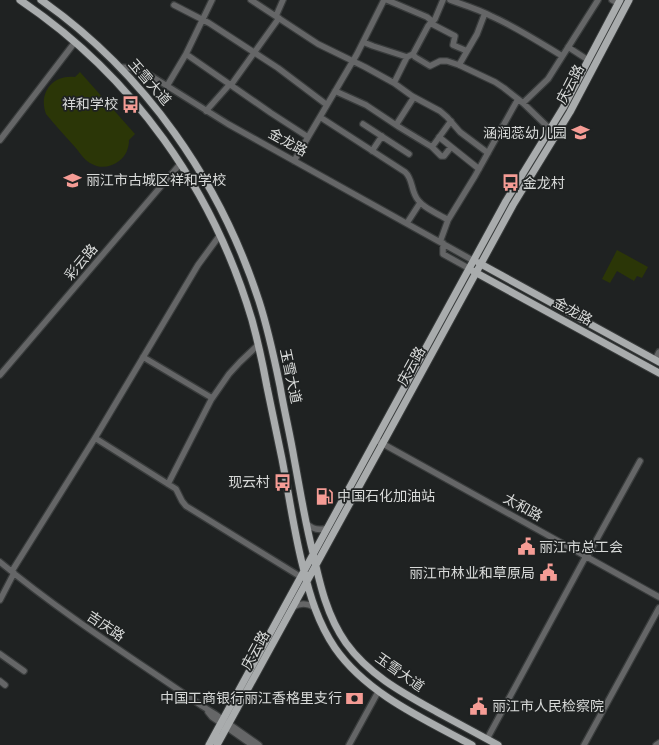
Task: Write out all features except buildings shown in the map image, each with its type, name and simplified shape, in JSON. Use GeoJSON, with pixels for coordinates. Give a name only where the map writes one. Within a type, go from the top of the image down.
{"type":"FeatureCollection","features":[{"type":"Feature","properties":{"kind":"main road","name":"玉雪大道"},"geometry":{"type":"LineString","coordinates":[[20,0],[76,42],[128,94],[161,136],[180,164],[204,203],[220,235],[242,289],[251,316],[281,457],[302,574],[307,582],[314,607],[322,627],[336,650],[356,673],[378,692],[472,745]]}},
{"type":"Feature","properties":{"kind":"main road","name":"玉雪大道"},"geometry":{"type":"LineString","coordinates":[[41,0],[79,29],[138,86],[189,154],[222,210],[241,253],[259,301],[270,342],[313,555],[325,600],[333,621],[346,642],[362,662],[374,672],[393,686],[498,745]]}},
{"type":"Feature","properties":{"kind":"main road","name":"庆云路"},"geometry":{"type":"LineString","coordinates":[[209,745],[225,723],[293,607],[513,205],[577,99],[629,0]]}},
{"type":"Feature","properties":{"kind":"main road","name":"庆云路"},"geometry":{"type":"LineString","coordinates":[[217,745],[225,723],[302,574],[506,202],[573,89],[617,1]]}},
{"type":"Feature","properties":{"kind":"main road","name":"金龙路"},"geometry":{"type":"LineString","coordinates":[[474,261],[657,361]]}},
{"type":"Feature","properties":{"kind":"main road","name":"金龙路"},"geometry":{"type":"LineString","coordinates":[[470,269],[659,373]]}},
{"type":"Feature","properties":{"kind":"street"},"geometry":{"type":"LineString","coordinates":[[167,86],[186,54],[212,0]]}},
{"type":"Feature","properties":{"kind":"street"},"geometry":{"type":"LineString","coordinates":[[251,0],[318,44],[394,83],[414,97],[440,111],[460,132],[488,153]]}},
{"type":"Feature","properties":{"kind":"street"},"geometry":{"type":"LineString","coordinates":[[206,111],[231,85],[255,53],[278,17],[283,0]]}},
{"type":"Feature","properties":{"kind":"street"},"geometry":{"type":"LineString","coordinates":[[294,161],[353,61],[384,0]]}},
{"type":"Feature","properties":{"kind":"street"},"geometry":{"type":"LineString","coordinates":[[387,0],[427,17],[431,22],[454,36],[453,44],[467,51]]}},
{"type":"Feature","properties":{"kind":"street"},"geometry":{"type":"LineString","coordinates":[[394,83],[407,57],[413,54],[428,26],[435,19],[443,0]]}},
{"type":"Feature","properties":{"kind":"street"},"geometry":{"type":"LineString","coordinates":[[450,0],[485,13],[523,32],[562,56]]}},
{"type":"Feature","properties":{"kind":"street"},"geometry":{"type":"LineString","coordinates":[[523,104],[548,78],[598,0]]}},
{"type":"Feature","properties":{"kind":"street"},"geometry":{"type":"LineString","coordinates":[[174,5],[203,20],[278,68],[327,105]]}},
{"type":"Feature","properties":{"kind":"street"},"geometry":{"type":"LineString","coordinates":[[459,65],[477,34],[485,13]]}},
{"type":"Feature","properties":{"kind":"street"},"geometry":{"type":"LineString","coordinates":[[0,140],[76,42]]}},
{"type":"Feature","properties":{"kind":"street"},"geometry":{"type":"LineString","coordinates":[[363,42],[407,57]]}},
{"type":"Feature","properties":{"kind":"street"},"geometry":{"type":"LineString","coordinates":[[568,47],[588,60]]}},
{"type":"Feature","properties":{"kind":"street"},"geometry":{"type":"LineString","coordinates":[[186,54],[271,113],[308,136]]}},
{"type":"Feature","properties":{"kind":"street"},"geometry":{"type":"LineString","coordinates":[[413,54],[415,57],[430,66],[440,61],[444,61],[459,65],[498,84],[518,99],[550,129]]}},
{"type":"Feature","properties":{"kind":"street","name":"金龙路"},"geometry":{"type":"LineString","coordinates":[[120,67],[139,70],[156,79],[228,124],[474,261]]}},
{"type":"Feature","properties":{"kind":"street"},"geometry":{"type":"LineString","coordinates":[[335,92],[366,105],[432,147],[441,156],[444,156],[451,147]]}},
{"type":"Feature","properties":{"kind":"street"},"geometry":{"type":"LineString","coordinates":[[396,125],[414,97]]}},
{"type":"Feature","properties":{"kind":"street"},"geometry":{"type":"LineString","coordinates":[[442,243],[448,220],[518,99]]}},
{"type":"Feature","properties":{"kind":"street"},"geometry":{"type":"LineString","coordinates":[[320,117],[407,173],[410,177],[414,194],[420,203],[448,220]]}},
{"type":"Feature","properties":{"kind":"street"},"geometry":{"type":"LineString","coordinates":[[432,147],[450,121]]}},
{"type":"Feature","properties":{"kind":"street"},"geometry":{"type":"LineString","coordinates":[[363,124],[409,154]]}},
{"type":"Feature","properties":{"kind":"street"},"geometry":{"type":"LineString","coordinates":[[372,150],[382,136]]}},
{"type":"Feature","properties":{"kind":"street"},"geometry":{"type":"LineString","coordinates":[[439,137],[479,168]]}},
{"type":"Feature","properties":{"kind":"street","name":"彩云路"},"geometry":{"type":"LineString","coordinates":[[0,375],[180,164]]}},
{"type":"Feature","properties":{"kind":"street"},"geometry":{"type":"LineString","coordinates":[[407,223],[420,203]]}},
{"type":"Feature","properties":{"kind":"street"},"geometry":{"type":"LineString","coordinates":[[0,600],[13,572],[198,265],[220,235]]}},
{"type":"Feature","properties":{"kind":"street","name":"金龙路"},"geometry":{"type":"LineString","coordinates":[[442,243],[443,254],[470,269]]}},
{"type":"Feature","properties":{"kind":"street"},"geometry":{"type":"LineString","coordinates":[[168,484],[212,398],[234,368],[258,344]]}},
{"type":"Feature","properties":{"kind":"street"},"geometry":{"type":"LineString","coordinates":[[657,361],[659,352]]}},
{"type":"Feature","properties":{"kind":"street"},"geometry":{"type":"LineString","coordinates":[[143,357],[212,398]]}},
{"type":"Feature","properties":{"kind":"street"},"geometry":{"type":"LineString","coordinates":[[95,438],[176,489],[186,506],[302,574]]}},
{"type":"Feature","properties":{"kind":"street","name":"太和路"},"geometry":{"type":"LineString","coordinates":[[376,440],[659,596]]}},
{"type":"Feature","properties":{"kind":"street"},"geometry":{"type":"LineString","coordinates":[[486,739],[640,461]]}},
{"type":"Feature","properties":{"kind":"street"},"geometry":{"type":"LineString","coordinates":[[306,522],[314,529],[320,530],[328,528]]}},
{"type":"Feature","properties":{"kind":"street","name":"吉庆路"},"geometry":{"type":"LineString","coordinates":[[0,562],[75,619],[202,706],[252,745]]}},
{"type":"Feature","properties":{"kind":"street"},"geometry":{"type":"LineString","coordinates":[[293,607],[305,604],[314,607]]}},
{"type":"Feature","properties":{"kind":"street"},"geometry":{"type":"LineString","coordinates":[[584,745],[659,608]]}},
{"type":"Feature","properties":{"kind":"street"},"geometry":{"type":"LineString","coordinates":[[0,654],[24,671]]}},
{"type":"Feature","properties":{"kind":"street"},"geometry":{"type":"LineString","coordinates":[[0,681],[5,685]]}},
{"type":"Feature","properties":{"kind":"street"},"geometry":{"type":"LineString","coordinates":[[349,745],[378,692]]}},
{"type":"Feature","properties":{"kind":"street","name":"吉庆路"},"geometry":{"type":"LineString","coordinates":[[225,723],[259,745]]}},
{"type":"Feature","properties":{"kind":"green space"},"geometry":{"type":"Polygon","coordinates":[[[80,72],[135,134],[129,140],[128,149],[124,157],[109,166],[95,166],[87,161],[46,114],[44,99],[49,86],[60,79],[75,77],[80,72]]]}},
{"type":"Feature","properties":{"kind":"green space"},"geometry":{"type":"Polygon","coordinates":[[[617,250],[648,267],[642,278],[637,276],[634,281],[617,271],[610,283],[602,279],[617,250]]]}},
{"type":"Feature","properties":{"kind":"place","name":"祥和学校"},"geometry":{"type":"Point","coordinates":[131,104]}},
{"type":"Feature","properties":{"kind":"place","name":"涵润蕊幼儿园"},"geometry":{"type":"Point","coordinates":[580,133]}},
{"type":"Feature","properties":{"kind":"place","name":"丽江市古城区祥和学校"},"geometry":{"type":"Point","coordinates":[73,180]}},
{"type":"Feature","properties":{"kind":"place","name":"金龙村"},"geometry":{"type":"Point","coordinates":[510,183]}},
{"type":"Feature","properties":{"kind":"place","name":"现云村"},"geometry":{"type":"Point","coordinates":[283,482]}},
{"type":"Feature","properties":{"kind":"place","name":"中国石化加油站"},"geometry":{"type":"Point","coordinates":[324,496]}},
{"type":"Feature","properties":{"kind":"place","name":"丽江市总工会"},"geometry":{"type":"Point","coordinates":[526,547]}},
{"type":"Feature","properties":{"kind":"place","name":"丽江市林业和草原局"},"geometry":{"type":"Point","coordinates":[548,573]}},
{"type":"Feature","properties":{"kind":"place","name":"中国工商银行丽江香格里支行"},"geometry":{"type":"Point","coordinates":[355,698]}},
{"type":"Feature","properties":{"kind":"place","name":"丽江市人民检察院"},"geometry":{"type":"Point","coordinates":[479,706]}}]}
